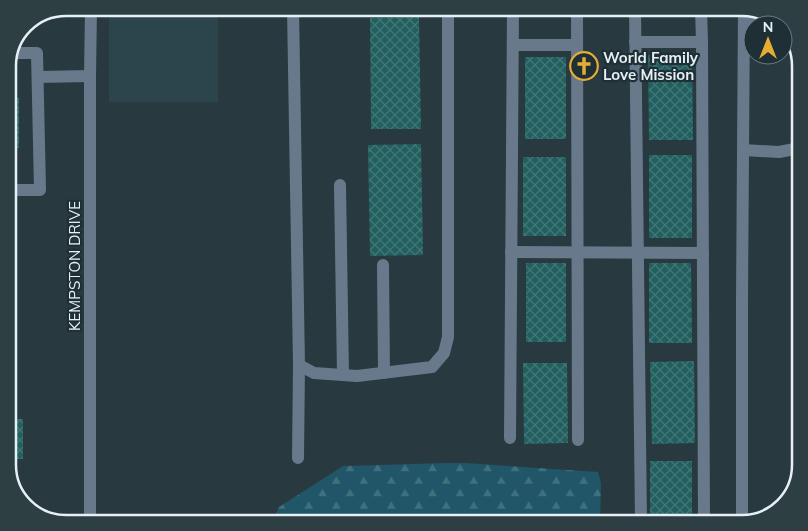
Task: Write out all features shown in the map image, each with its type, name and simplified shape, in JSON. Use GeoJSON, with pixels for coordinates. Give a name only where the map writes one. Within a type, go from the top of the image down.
{"type":"FeatureCollection","features":[{"type":"Feature","properties":{"kind":"street","name":"KEMPSTON DRIVE"},"geometry":{"type":"LineString","coordinates":[[90,515],[91,16]]}},
{"type":"Feature","properties":{"kind":"street"},"geometry":{"type":"LineString","coordinates":[[293,16],[299,364],[298,458]]}},
{"type":"Feature","properties":{"kind":"street"},"geometry":{"type":"LineString","coordinates":[[299,364],[314,373],[357,376],[432,366],[444,353],[448,337],[448,16]]}},
{"type":"Feature","properties":{"kind":"street"},"geometry":{"type":"LineString","coordinates":[[510,438],[513,16]]}},
{"type":"Feature","properties":{"kind":"street"},"geometry":{"type":"LineString","coordinates":[[577,16],[578,440]]}},
{"type":"Feature","properties":{"kind":"street"},"geometry":{"type":"LineString","coordinates":[[635,16],[641,515]]}},
{"type":"Feature","properties":{"kind":"street"},"geometry":{"type":"LineString","coordinates":[[701,16],[704,515]]}},
{"type":"Feature","properties":{"kind":"street"},"geometry":{"type":"LineString","coordinates":[[635,42],[702,42]]}},
{"type":"Feature","properties":{"kind":"street"},"geometry":{"type":"LineString","coordinates":[[513,45],[577,45]]}},
{"type":"Feature","properties":{"kind":"street"},"geometry":{"type":"LineString","coordinates":[[16,190],[40,190],[37,53],[18,53]]}},
{"type":"Feature","properties":{"kind":"street"},"geometry":{"type":"LineString","coordinates":[[742,515],[744,65]]}},
{"type":"Feature","properties":{"kind":"street"},"geometry":{"type":"LineString","coordinates":[[38,77],[90,76]]}},
{"type":"Feature","properties":{"kind":"street"},"geometry":{"type":"LineString","coordinates":[[743,150],[779,152],[792,150]]}},
{"type":"Feature","properties":{"kind":"street"},"geometry":{"type":"LineString","coordinates":[[340,185],[343,375]]}},
{"type":"Feature","properties":{"kind":"street"},"geometry":{"type":"LineString","coordinates":[[511,252],[703,253]]}},
{"type":"Feature","properties":{"kind":"street"},"geometry":{"type":"LineString","coordinates":[[383,265],[384,373]]}},
{"type":"Feature","properties":{"kind":"shaded area"},"geometry":{"type":"Polygon","coordinates":[[[109,16],[218,16],[218,102],[109,102],[109,16]]]}},
{"type":"Feature","properties":{"kind":"green space"},"geometry":{"type":"Polygon","coordinates":[[[465,463],[598,472],[601,483],[600,515],[276,515],[279,507],[343,466],[465,463]]]}},
{"type":"Feature","properties":{"kind":"building"},"geometry":{"type":"Polygon","coordinates":[[[419,17],[421,129],[371,129],[370,18],[419,17]]]}},
{"type":"Feature","properties":{"kind":"building"},"geometry":{"type":"Polygon","coordinates":[[[648,55],[692,55],[693,140],[649,140],[648,55]]]}},
{"type":"Feature","properties":{"kind":"building"},"geometry":{"type":"Polygon","coordinates":[[[525,57],[566,57],[566,139],[525,139],[525,57]]]}},
{"type":"Feature","properties":{"kind":"building"},"geometry":{"type":"Polygon","coordinates":[[[791,77],[792,77],[792,113],[791,77]]]}},
{"type":"Feature","properties":{"kind":"building"},"geometry":{"type":"Polygon","coordinates":[[[16,98],[19,98],[19,148],[16,148],[16,98]]]}},
{"type":"Feature","properties":{"kind":"building"},"geometry":{"type":"Polygon","coordinates":[[[421,144],[423,255],[370,256],[368,145],[421,144]]]}},
{"type":"Feature","properties":{"kind":"building"},"geometry":{"type":"Polygon","coordinates":[[[649,155],[692,155],[692,238],[649,238],[649,155]]]}},
{"type":"Feature","properties":{"kind":"building"},"geometry":{"type":"Polygon","coordinates":[[[523,157],[566,157],[566,236],[523,236],[523,157]]]}},
{"type":"Feature","properties":{"kind":"building"},"geometry":{"type":"Polygon","coordinates":[[[526,263],[566,263],[566,342],[526,342],[526,263]]]}},
{"type":"Feature","properties":{"kind":"building"},"geometry":{"type":"Polygon","coordinates":[[[649,263],[691,263],[692,343],[649,343],[649,263]]]}},
{"type":"Feature","properties":{"kind":"building"},"geometry":{"type":"Polygon","coordinates":[[[694,361],[695,443],[652,444],[650,362],[694,361]]]}},
{"type":"Feature","properties":{"kind":"building"},"geometry":{"type":"Polygon","coordinates":[[[523,363],[567,363],[568,443],[524,444],[523,363]]]}},
{"type":"Feature","properties":{"kind":"building"},"geometry":{"type":"Polygon","coordinates":[[[16,419],[23,419],[23,459],[16,459],[16,419]]]}},
{"type":"Feature","properties":{"kind":"building"},"geometry":{"type":"Polygon","coordinates":[[[650,461],[692,461],[692,515],[650,515],[650,461]]]}},
{"type":"Feature","properties":{"kind":"place","name":"World Family Love Mission"},"geometry":{"type":"Point","coordinates":[584,66]}}]}
